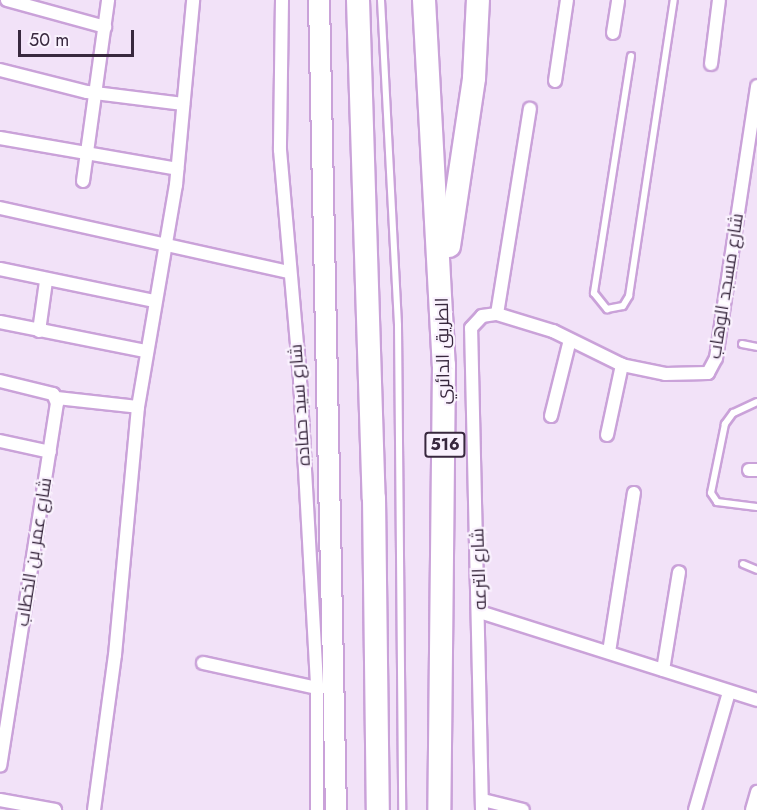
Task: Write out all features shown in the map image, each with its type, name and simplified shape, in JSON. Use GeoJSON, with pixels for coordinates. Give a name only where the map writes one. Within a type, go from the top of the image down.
{"type":"FeatureCollection","features":[{"type":"Feature","properties":{"kind":"highway"},"geometry":{"type":"LineString","coordinates":[[319,0],[336,810]]}},
{"type":"Feature","properties":{"kind":"highway"},"geometry":{"type":"LineString","coordinates":[[358,0],[374,498],[378,810]]}},
{"type":"Feature","properties":{"kind":"highway","name":"الطريق الدائري"},"geometry":{"type":"LineString","coordinates":[[424,0],[442,292],[445,500],[439,810]]}},
{"type":"Feature","properties":{"kind":"highway"},"geometry":{"type":"LineString","coordinates":[[442,292],[470,108],[478,0]]}},
{"type":"Feature","properties":{"kind":"street"},"geometry":{"type":"LineString","coordinates":[[7,0],[105,27]]}},
{"type":"Feature","properties":{"kind":"street"},"geometry":{"type":"LineString","coordinates":[[83,181],[97,94],[108,0]]}},
{"type":"Feature","properties":{"kind":"street"},"geometry":{"type":"LineString","coordinates":[[94,810],[115,655],[138,407],[177,170],[193,0]]}},
{"type":"Feature","properties":{"kind":"street","name":"شارع سيد حماده"},"geometry":{"type":"LineString","coordinates":[[282,0],[280,150],[317,688],[317,810]]}},
{"type":"Feature","properties":{"kind":"street"},"geometry":{"type":"LineString","coordinates":[[555,81],[567,0]]}},
{"type":"Feature","properties":{"kind":"street"},"geometry":{"type":"LineString","coordinates":[[613,33],[618,0]]}},
{"type":"Feature","properties":{"kind":"street"},"geometry":{"type":"LineString","coordinates":[[711,64],[719,0]]}},
{"type":"Feature","properties":{"kind":"street"},"geometry":{"type":"LineString","coordinates":[[0,70],[97,94],[183,104]]}},
{"type":"Feature","properties":{"kind":"street","name":"شارع مسجد الوهاب"},"geometry":{"type":"LineString","coordinates":[[497,314],[570,340],[622,365],[700,376],[714,366],[757,86]]}},
{"type":"Feature","properties":{"kind":"street"},"geometry":{"type":"LineString","coordinates":[[497,314],[530,109]]}},
{"type":"Feature","properties":{"kind":"street"},"geometry":{"type":"LineString","coordinates":[[0,138],[87,156],[177,170]]}},
{"type":"Feature","properties":{"kind":"street"},"geometry":{"type":"LineString","coordinates":[[0,208],[163,247],[289,272]]}},
{"type":"Feature","properties":{"kind":"street"},"geometry":{"type":"LineString","coordinates":[[0,269],[46,281],[155,301]]}},
{"type":"Feature","properties":{"kind":"street"},"geometry":{"type":"LineString","coordinates":[[39,331],[46,281]]}},
{"type":"Feature","properties":{"kind":"street","name":"شارع الترعه"},"geometry":{"type":"LineString","coordinates":[[482,805],[480,612],[471,328],[482,316],[497,314]]}},
{"type":"Feature","properties":{"kind":"street"},"geometry":{"type":"LineString","coordinates":[[0,322],[146,351]]}},
{"type":"Feature","properties":{"kind":"street"},"geometry":{"type":"LineString","coordinates":[[551,416],[570,340]]}},
{"type":"Feature","properties":{"kind":"street"},"geometry":{"type":"LineString","coordinates":[[608,435],[622,365]]}},
{"type":"Feature","properties":{"kind":"street"},"geometry":{"type":"LineString","coordinates":[[0,381],[57,398],[138,407]]}},
{"type":"Feature","properties":{"kind":"street","name":"شارع عمر بن الخطاب"},"geometry":{"type":"LineString","coordinates":[[0,766],[57,398]]}},
{"type":"Feature","properties":{"kind":"street"},"geometry":{"type":"LineString","coordinates":[[0,441],[50,452]]}},
{"type":"Feature","properties":{"kind":"street"},"geometry":{"type":"LineString","coordinates":[[609,652],[634,494]]}},
{"type":"Feature","properties":{"kind":"street"},"geometry":{"type":"LineString","coordinates":[[663,670],[679,572]]}},
{"type":"Feature","properties":{"kind":"street"},"geometry":{"type":"LineString","coordinates":[[480,612],[757,700]]}},
{"type":"Feature","properties":{"kind":"street"},"geometry":{"type":"LineString","coordinates":[[203,663],[317,688]]}},
{"type":"Feature","properties":{"kind":"street"},"geometry":{"type":"LineString","coordinates":[[696,810],[729,692]]}},
{"type":"Feature","properties":{"kind":"street"},"geometry":{"type":"LineString","coordinates":[[752,810],[757,792]]}},
{"type":"Feature","properties":{"kind":"street"},"geometry":{"type":"LineString","coordinates":[[0,800],[55,810]]}},
{"type":"Feature","properties":{"kind":"street"},"geometry":{"type":"LineString","coordinates":[[482,805],[523,810]]}},
{"type":"Feature","properties":{"kind":"lane"},"geometry":{"type":"LineString","coordinates":[[381,0],[398,326],[402,810]]}},
{"type":"Feature","properties":{"kind":"lane"},"geometry":{"type":"LineString","coordinates":[[631,56],[594,293],[608,309],[623,306],[629,296],[674,0]]}},
{"type":"Feature","properties":{"kind":"lane"},"geometry":{"type":"LineString","coordinates":[[742,344],[757,347]]}},
{"type":"Feature","properties":{"kind":"lane"},"geometry":{"type":"LineString","coordinates":[[757,402],[733,413],[725,424],[711,493],[717,502],[757,507]]}},
{"type":"Feature","properties":{"kind":"lane"},"geometry":{"type":"LineString","coordinates":[[742,564],[757,570]]}}]}
